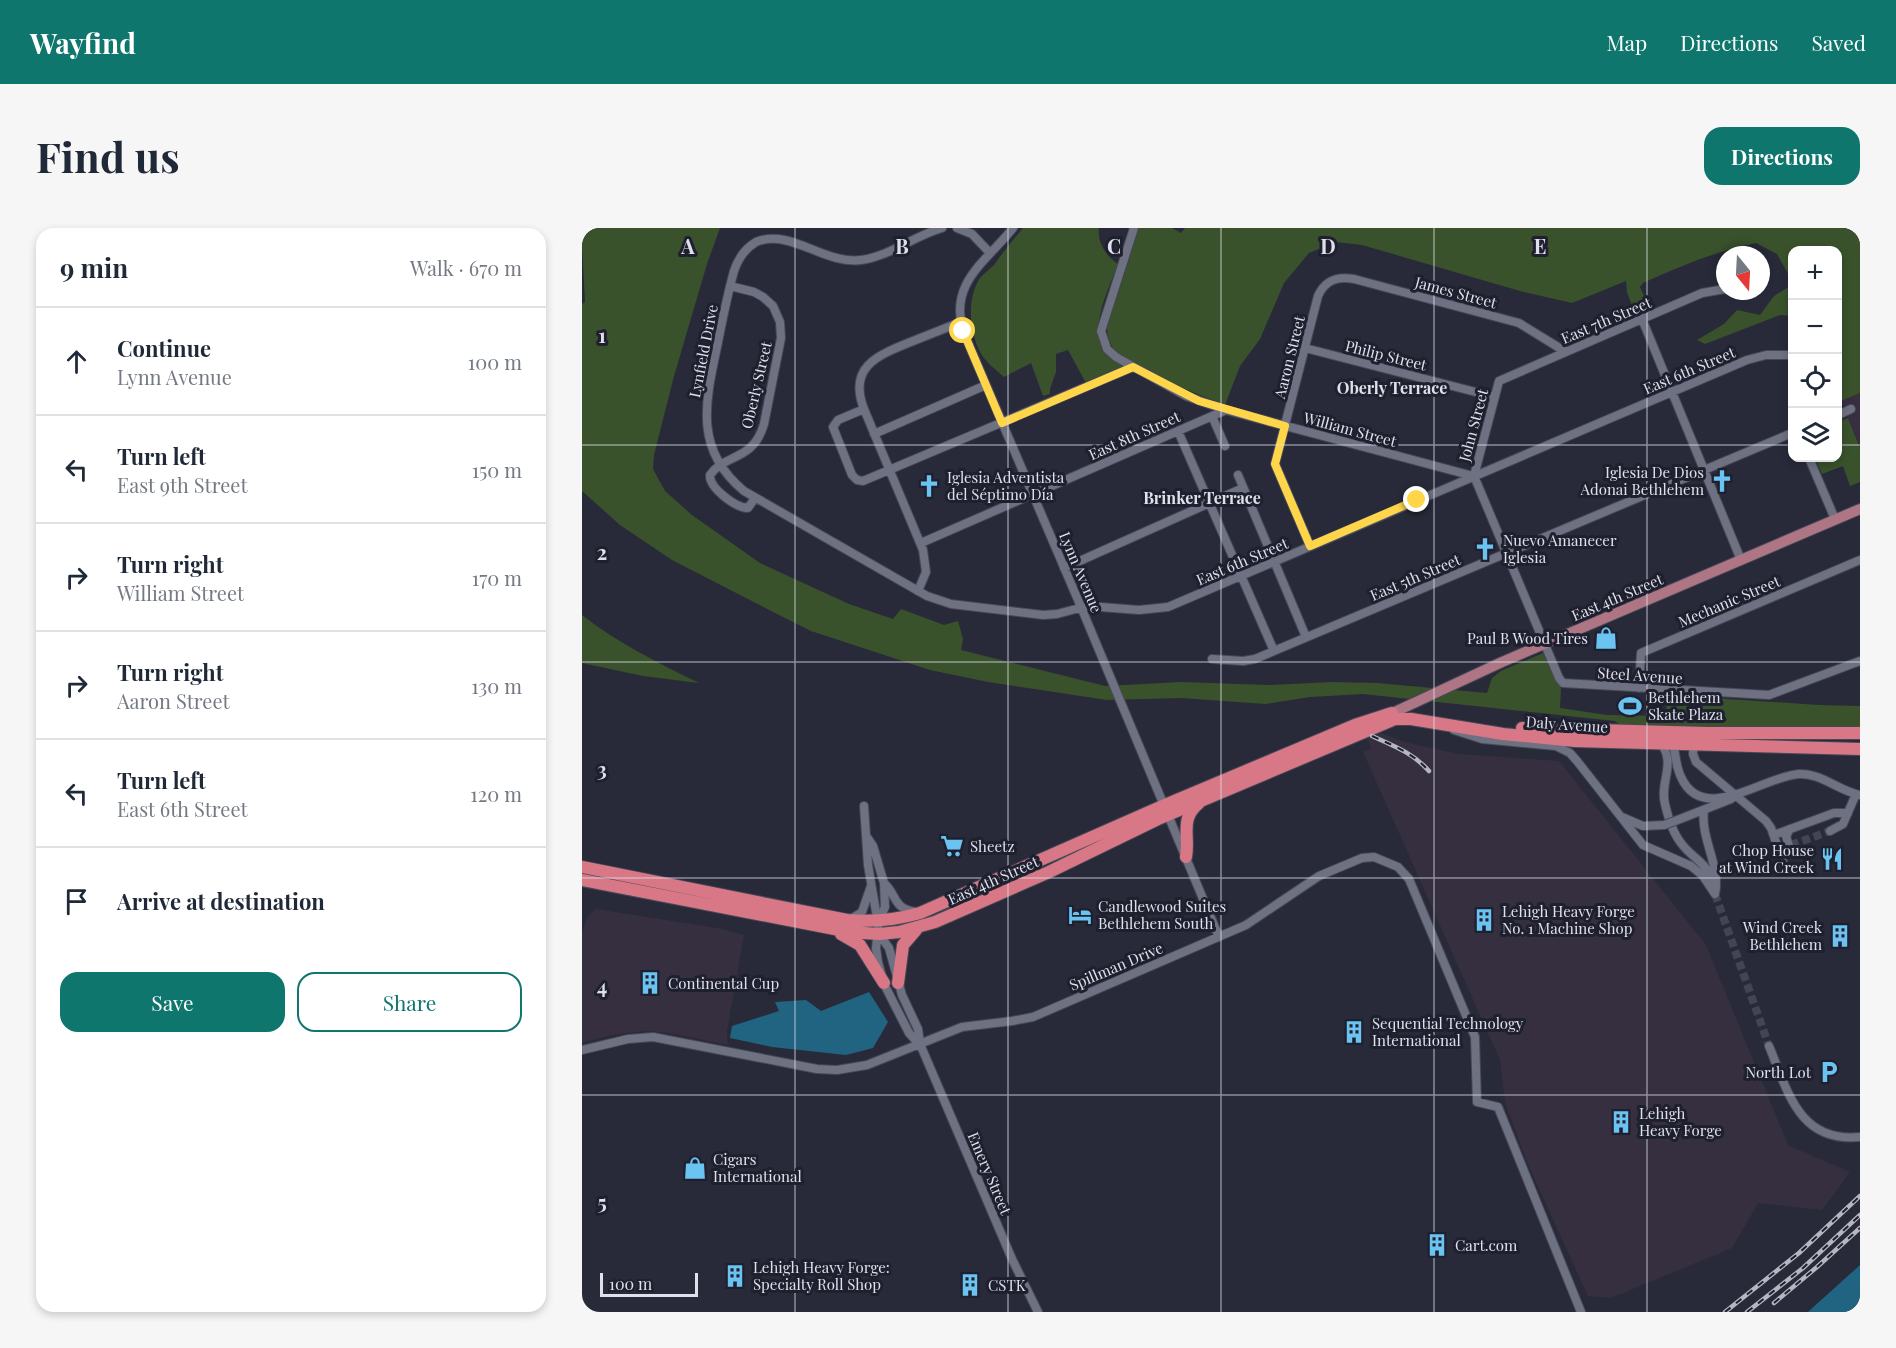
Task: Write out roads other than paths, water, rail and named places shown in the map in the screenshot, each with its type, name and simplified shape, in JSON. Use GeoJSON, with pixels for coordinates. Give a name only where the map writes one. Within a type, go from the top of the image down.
{"type":"FeatureCollection","features":[{"type":"Feature","properties":{"kind":"highway","name":"Daly Avenue"},"geometry":{"type":"LineString","coordinates":[[1384,719],[1410,712],[1496,725],[1545,729],[1642,731],[1666,740],[1707,733],[1860,733]]}},
{"type":"Feature","properties":{"kind":"highway","name":"Daly Avenue"},"geometry":{"type":"LineString","coordinates":[[1384,719],[1403,718],[1551,739],[1666,740],[1693,745],[1860,749]]}},
{"type":"Feature","properties":{"kind":"highway","name":"East 4th Street"},"geometry":{"type":"LineString","coordinates":[[582,867],[847,920],[879,920],[920,913],[1167,809],[1340,732],[1369,729],[1384,719]]}},
{"type":"Feature","properties":{"kind":"highway","name":"East 4th Street"},"geometry":{"type":"LineString","coordinates":[[582,880],[858,933],[879,934],[919,927],[1049,872],[1167,809],[1207,797],[1354,730],[1384,719]]}},
{"type":"Feature","properties":{"kind":"highway"},"geometry":{"type":"LineString","coordinates":[[1186,857],[1188,848],[1186,831],[1189,816],[1192,809],[1207,797]]}},
{"type":"Feature","properties":{"kind":"highway"},"geometry":{"type":"LineString","coordinates":[[823,927],[860,945],[884,983]]}},
{"type":"Feature","properties":{"kind":"highway"},"geometry":{"type":"LineString","coordinates":[[898,983],[903,945],[919,927]]}},
{"type":"Feature","properties":{"kind":"main road","name":"East 4th Street"},"geometry":{"type":"LineString","coordinates":[[1384,719],[1416,700],[1456,682],[1860,509]]}},
{"type":"Feature","properties":{"kind":"street","name":"Lynfield Drive"},"geometry":{"type":"LineString","coordinates":[[920,592],[755,498],[734,482],[714,454],[708,435],[706,403],[735,266],[742,253],[757,241],[772,236],[786,237],[840,259],[858,260],[877,256],[942,228]]}},
{"type":"Feature","properties":{"kind":"street"},"geometry":{"type":"LineString","coordinates":[[957,228],[972,234],[990,253]]}},
{"type":"Feature","properties":{"kind":"street","name":"Lynn Avenue"},"geometry":{"type":"LineString","coordinates":[[1013,228],[964,286],[960,301],[961,322],[1219,937]]}},
{"type":"Feature","properties":{"kind":"street","name":"William Street"},"geometry":{"type":"LineString","coordinates":[[1134,228],[1101,331],[1107,349],[1116,357],[1186,396],[1226,410],[1474,476]]}},
{"type":"Feature","properties":{"kind":"street","name":"James Street"},"geometry":{"type":"LineString","coordinates":[[1332,280],[1354,279],[1512,321],[1531,329],[1566,352]]}},
{"type":"Feature","properties":{"kind":"street","name":"Aaron Street"},"geometry":{"type":"LineString","coordinates":[[1310,546],[1275,464],[1318,296],[1323,287],[1332,280]]}},
{"type":"Feature","properties":{"kind":"street","name":"Oberly Street"},"geometry":{"type":"LineString","coordinates":[[721,465],[747,451],[760,435],[782,334],[779,318],[770,303],[754,292],[730,286]]}},
{"type":"Feature","properties":{"kind":"street","name":"East 7th Street"},"geometry":{"type":"LineString","coordinates":[[1499,381],[1702,293],[1716,291]]}},
{"type":"Feature","properties":{"kind":"street"},"geometry":{"type":"LineString","coordinates":[[1642,319],[1741,560]]}},
{"type":"Feature","properties":{"kind":"street"},"geometry":{"type":"LineString","coordinates":[[920,592],[926,572],[921,543],[864,409],[860,396],[860,380],[873,359],[887,351],[961,322]]}},
{"type":"Feature","properties":{"kind":"street","name":"Philip Street"},"geometry":{"type":"LineString","coordinates":[[1305,348],[1495,397]]}},
{"type":"Feature","properties":{"kind":"street","name":"East 6th Street"},"geometry":{"type":"LineString","coordinates":[[920,592],[951,604],[1043,615],[1081,607],[1155,610],[1242,576],[1753,358],[1766,355],[1788,355]]}},
{"type":"Feature","properties":{"kind":"street"},"geometry":{"type":"LineString","coordinates":[[864,409],[838,420],[833,427],[851,472],[855,479],[862,481],[1133,367]]}},
{"type":"Feature","properties":{"kind":"street","name":"John Street"},"geometry":{"type":"LineString","coordinates":[[1474,476],[1499,381]]}},
{"type":"Feature","properties":{"kind":"street"},"geometry":{"type":"LineString","coordinates":[[874,434],[986,385]]}},
{"type":"Feature","properties":{"kind":"street"},"geometry":{"type":"LineString","coordinates":[[1842,413],[1851,409]]}},
{"type":"Feature","properties":{"kind":"street","name":"East 8th Street"},"geometry":{"type":"LineString","coordinates":[[921,543],[1226,410]]}},
{"type":"Feature","properties":{"kind":"street"},"geometry":{"type":"LineString","coordinates":[[1212,416],[1225,446]]}},
{"type":"Feature","properties":{"kind":"street"},"geometry":{"type":"LineString","coordinates":[[1178,431],[1274,651]]}},
{"type":"Feature","properties":{"kind":"street","name":"East 5th Street"},"geometry":{"type":"LineString","coordinates":[[1212,659],[1249,661],[1788,436]]}},
{"type":"Feature","properties":{"kind":"street"},"geometry":{"type":"LineString","coordinates":[[1811,462],[1835,519]]}},
{"type":"Feature","properties":{"kind":"street"},"geometry":{"type":"LineString","coordinates":[[721,465],[710,476],[714,488],[743,508],[748,508],[755,498]]}},
{"type":"Feature","properties":{"kind":"street"},"geometry":{"type":"LineString","coordinates":[[1238,475],[1306,637]]}},
{"type":"Feature","properties":{"kind":"street"},"geometry":{"type":"LineString","coordinates":[[1474,476],[1544,644]]}},
{"type":"Feature","properties":{"kind":"street"},"geometry":{"type":"LineString","coordinates":[[1064,568],[1243,488]]}},
{"type":"Feature","properties":{"kind":"street","name":"Mechanic Street"},"geometry":{"type":"LineString","coordinates":[[1639,688],[1641,653],[1860,560]]}},
{"type":"Feature","properties":{"kind":"street","name":"Steel Avenue"},"geometry":{"type":"LineString","coordinates":[[1544,644],[1563,683],[1758,696],[1769,695],[1860,661]]}},
{"type":"Feature","properties":{"kind":"street"},"geometry":{"type":"LineString","coordinates":[[1431,722],[1482,739],[1560,748],[1577,761],[1643,845],[1691,866],[1703,876],[1713,891]]}},
{"type":"Feature","properties":{"kind":"street"},"geometry":{"type":"LineString","coordinates":[[1707,733],[1695,739],[1693,754],[1696,762],[1766,821],[1774,835],[1784,863],[1790,845],[1786,836],[1790,829]]}},
{"type":"Feature","properties":{"kind":"street"},"geometry":{"type":"LineString","coordinates":[[1666,740],[1679,773],[1690,789],[1699,795],[1711,798],[1736,795]]}},
{"type":"Feature","properties":{"kind":"street"},"geometry":{"type":"LineString","coordinates":[[1666,740],[1668,760],[1664,800],[1681,844],[1706,867],[1713,880],[1713,891]]}},
{"type":"Feature","properties":{"kind":"street"},"geometry":{"type":"LineString","coordinates":[[1616,810],[1634,824],[1650,827],[1664,825],[1781,778],[1800,774],[1814,776],[1858,795],[1843,824],[1830,831]]}},
{"type":"Feature","properties":{"kind":"street","name":"Emery Street"},"geometry":{"type":"LineString","coordinates":[[864,806],[866,847],[879,920],[876,948],[878,962],[884,983],[909,1033],[920,1044]]}},
{"type":"Feature","properties":{"kind":"street"},"geometry":{"type":"LineString","coordinates":[[1704,810],[1704,827],[1716,879],[1713,891]]}},
{"type":"Feature","properties":{"kind":"street"},"geometry":{"type":"LineString","coordinates":[[1774,835],[1833,813],[1848,813]]}},
{"type":"Feature","properties":{"kind":"street","name":"Emery Street"},"geometry":{"type":"LineString","coordinates":[[867,837],[873,846],[884,883],[885,907],[879,920]]}},
{"type":"Feature","properties":{"kind":"street"},"geometry":{"type":"LineString","coordinates":[[1779,850],[1790,845]]}},
{"type":"Feature","properties":{"kind":"street","name":"Spillman Drive"},"geometry":{"type":"LineString","coordinates":[[582,1050],[628,1038],[653,1037],[817,1069],[837,1070],[867,1065],[962,1027],[1012,1022],[1033,1017],[1246,925],[1319,876],[1362,858],[1374,857],[1398,867],[1409,879],[1475,1037],[1477,1102],[1498,1107],[1581,1312]]}},
{"type":"Feature","properties":{"kind":"street"},"geometry":{"type":"LineString","coordinates":[[884,883],[898,905],[908,911],[920,913]]}},
{"type":"Feature","properties":{"kind":"street"},"geometry":{"type":"LineString","coordinates":[[847,920],[862,912],[872,886]]}},
{"type":"Feature","properties":{"kind":"street","name":"Emery Street"},"geometry":{"type":"LineString","coordinates":[[879,934],[889,948],[898,983],[918,1029],[920,1044],[1012,1259],[1038,1312]]}},
{"type":"Feature","properties":{"kind":"street"},"geometry":{"type":"LineString","coordinates":[[1769,1046],[1793,1104],[1803,1118],[1824,1133],[1837,1137],[1860,1137]]}},
{"type":"Feature","properties":{"kind":"water"},"geometry":{"type":"Polygon","coordinates":[[[869,992],[888,1022],[873,1048],[846,1055],[772,1047],[730,1038],[732,1026],[779,1011],[775,1002],[806,1000],[821,1011],[869,992]]]}},
{"type":"Feature","properties":{"kind":"water"},"geometry":{"type":"Polygon","coordinates":[[[1860,1265],[1860,1312],[1808,1312],[1809,1311],[1860,1265]]]}},
{"type":"Feature","properties":{"kind":"tunnel"},"geometry":{"type":"LineString","coordinates":[[1791,845],[1830,831]]}},
{"type":"Feature","properties":{"kind":"tunnel"},"geometry":{"type":"LineString","coordinates":[[1715,894],[1769,1046]]}},
{"type":"Feature","properties":{"kind":"railway"},"geometry":{"type":"LineString","coordinates":[[1372,736],[1410,755],[1429,771]]}},
{"type":"Feature","properties":{"kind":"railway"},"geometry":{"type":"LineString","coordinates":[[1725,1312],[1799,1253],[1860,1196]]}},
{"type":"Feature","properties":{"kind":"railway"},"geometry":{"type":"LineString","coordinates":[[1747,1312],[1803,1268],[1860,1215]]}},
{"type":"Feature","properties":{"kind":"railway"},"geometry":{"type":"LineString","coordinates":[[1774,1303],[1860,1228]]}},
{"type":"Feature","properties":{"kind":"place","name":"Iglesia De Dios Adonai Bethlehem"},"geometry":{"type":"Point","coordinates":[1722,481]}},
{"type":"Feature","properties":{"kind":"place","name":"Iglesia Adventista del Séptimo Día"},"geometry":{"type":"Point","coordinates":[929,486]}},
{"type":"Feature","properties":{"kind":"place","name":"Nuevo Amanecer Iglesia"},"geometry":{"type":"Point","coordinates":[1485,549]}},
{"type":"Feature","properties":{"kind":"place","name":"Paul B Wood Tires"},"geometry":{"type":"Point","coordinates":[1606,638]}},
{"type":"Feature","properties":{"kind":"place","name":"Bethlehem Skate Plaza"},"geometry":{"type":"Point","coordinates":[1630,706]}},
{"type":"Feature","properties":{"kind":"place","name":"Sheetz"},"geometry":{"type":"Point","coordinates":[952,846]}},
{"type":"Feature","properties":{"kind":"place","name":"Chop House at Wind Creek"},"geometry":{"type":"Point","coordinates":[1832,859]}},
{"type":"Feature","properties":{"kind":"place","name":"Candlewood Suites Bethlehem South"},"geometry":{"type":"Point","coordinates":[1080,915]}},
{"type":"Feature","properties":{"kind":"place","name":"Lehigh Heavy Forge No. 1 Machine Shop"},"geometry":{"type":"Point","coordinates":[1484,920]}},
{"type":"Feature","properties":{"kind":"place","name":"Wind Creek Bethlehem"},"geometry":{"type":"Point","coordinates":[1840,936]}},
{"type":"Feature","properties":{"kind":"place","name":"Continental Cup"},"geometry":{"type":"Point","coordinates":[650,983]}},
{"type":"Feature","properties":{"kind":"place","name":"Sequential Technology International"},"geometry":{"type":"Point","coordinates":[1354,1032]}},
{"type":"Feature","properties":{"kind":"place","name":"North Lot"},"geometry":{"type":"Point","coordinates":[1829,1072]}},
{"type":"Feature","properties":{"kind":"place","name":"Lehigh Heavy Forge"},"geometry":{"type":"Point","coordinates":[1621,1122]}},
{"type":"Feature","properties":{"kind":"place","name":"Cigars International"},"geometry":{"type":"Point","coordinates":[695,1168]}},
{"type":"Feature","properties":{"kind":"place","name":"Cart.com"},"geometry":{"type":"Point","coordinates":[1437,1245]}},
{"type":"Feature","properties":{"kind":"place","name":"Lehigh Heavy Forge: Specialty Roll Shop"},"geometry":{"type":"Point","coordinates":[735,1276]}},
{"type":"Feature","properties":{"kind":"place","name":"CSTK"},"geometry":{"type":"Point","coordinates":[970,1285]}},
{"type":"Feature","properties":{"kind":"district","name":"Oberly Terrace"},"geometry":{"type":"Point","coordinates":[1392,387]}},
{"type":"Feature","properties":{"kind":"district","name":"Brinker Terrace"},"geometry":{"type":"Point","coordinates":[1202,497]}}]}
